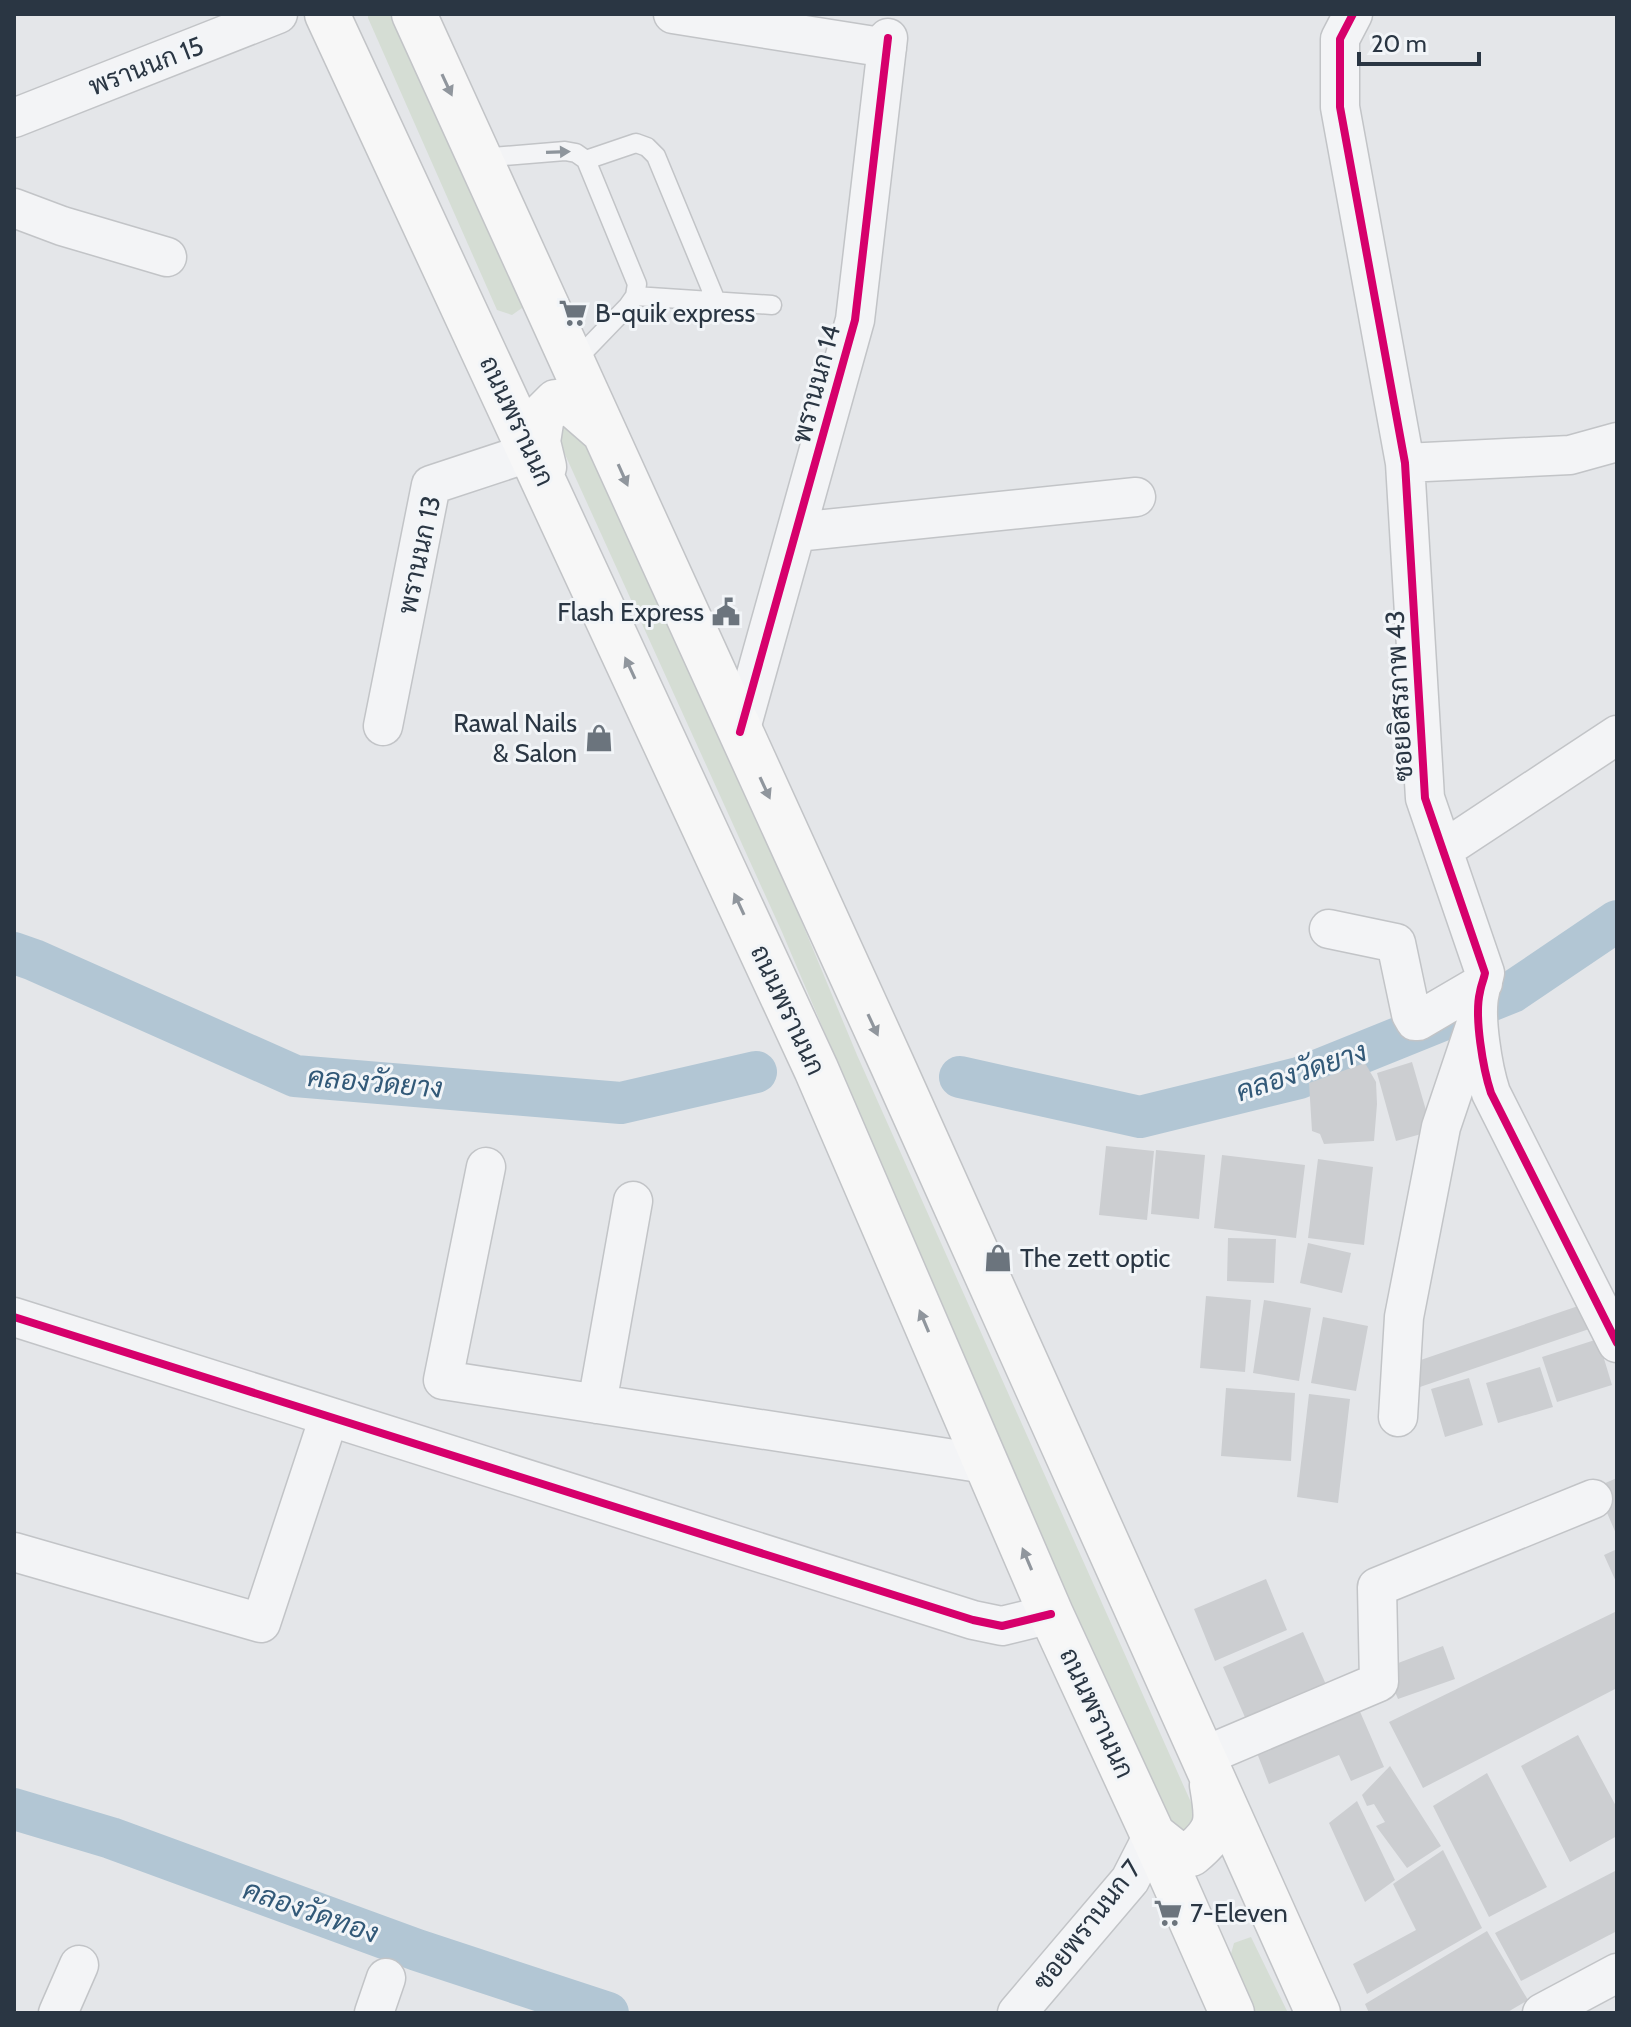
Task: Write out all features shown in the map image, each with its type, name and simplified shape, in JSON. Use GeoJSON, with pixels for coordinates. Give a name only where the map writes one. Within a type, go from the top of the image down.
{"type":"FeatureCollection","features":[{"type":"Feature","properties":{"kind":"main road","name":"ถนนพรานนก"},"geometry":{"type":"LineString","coordinates":[[327,14],[816,1069],[1051,1614],[1232,2013]]}},
{"type":"Feature","properties":{"kind":"main road"},"geometry":{"type":"LineString","coordinates":[[352,14],[352,63]]}},
{"type":"Feature","properties":{"kind":"main road"},"geometry":{"type":"LineString","coordinates":[[414,16],[892,1064],[1318,2013]]}},
{"type":"Feature","properties":{"kind":"main road"},"geometry":{"type":"LineString","coordinates":[[549,493],[538,442],[542,416],[556,402],[572,404],[603,431]]}},
{"type":"Feature","properties":{"kind":"main road"},"geometry":{"type":"LineString","coordinates":[[1153,1835],[1177,1854],[1191,1854],[1209,1840],[1217,1816],[1206,1766]]}},
{"type":"Feature","properties":{"kind":"street","name":"พรานนก 15"},"geometry":{"type":"LineString","coordinates":[[14,118],[278,14]]}},
{"type":"Feature","properties":{"kind":"street","name":"พรานนก 14"},"geometry":{"type":"LineString","coordinates":[[673,14],[887,43],[855,320],[740,732]]}},
{"type":"Feature","properties":{"kind":"street","name":"ซอยอิสรภาพ 43"},"geometry":{"type":"LineString","coordinates":[[1353,14],[1340,39],[1340,107],[1405,463],[1425,798],[1485,973],[1480,998],[1487,1082],[1617,1343]]}},
{"type":"Feature","properties":{"kind":"street"},"geometry":{"type":"LineString","coordinates":[[14,208],[62,226],[167,257]]}},
{"type":"Feature","properties":{"kind":"street"},"geometry":{"type":"LineString","coordinates":[[1405,463],[1570,455],[1617,442]]}},
{"type":"Feature","properties":{"kind":"street","name":"พรานนก 13"},"geometry":{"type":"LineString","coordinates":[[383,726],[431,485],[531,452]]}},
{"type":"Feature","properties":{"kind":"street"},"geometry":{"type":"LineString","coordinates":[[796,532],[1136,497]]}},
{"type":"Feature","properties":{"kind":"street"},"geometry":{"type":"LineString","coordinates":[[1443,850],[1617,735]]}},
{"type":"Feature","properties":{"kind":"street"},"geometry":{"type":"LineString","coordinates":[[1329,929],[1396,943],[1415,1021],[1480,998]]}},
{"type":"Feature","properties":{"kind":"street"},"geometry":{"type":"LineString","coordinates":[[1398,1417],[1404,1317],[1441,1127],[1480,998]]}},
{"type":"Feature","properties":{"kind":"street"},"geometry":{"type":"LineString","coordinates":[[486,1167],[443,1380],[986,1464]]}},
{"type":"Feature","properties":{"kind":"street"},"geometry":{"type":"LineString","coordinates":[[597,1404],[633,1201]]}},
{"type":"Feature","properties":{"kind":"street"},"geometry":{"type":"LineString","coordinates":[[14,1317],[994,1626],[1051,1614]]}},
{"type":"Feature","properties":{"kind":"street"},"geometry":{"type":"LineString","coordinates":[[14,1552],[261,1623],[329,1417]]}},
{"type":"Feature","properties":{"kind":"street"},"geometry":{"type":"LineString","coordinates":[[1206,1766],[1379,1682],[1377,1587],[1593,1499]]}},
{"type":"Feature","properties":{"kind":"street","name":"ซอยพรานนก 7"},"geometry":{"type":"LineString","coordinates":[[1017,2013],[1130,1880],[1153,1835]]}},
{"type":"Feature","properties":{"kind":"street"},"geometry":{"type":"LineString","coordinates":[[58,2013],[79,1965]]}},
{"type":"Feature","properties":{"kind":"street"},"geometry":{"type":"LineString","coordinates":[[1542,2013],[1617,1973]]}},
{"type":"Feature","properties":{"kind":"lane"},"geometry":{"type":"LineString","coordinates":[[586,160],[636,143],[647,147],[656,156],[716,301]]}},
{"type":"Feature","properties":{"kind":"lane"},"geometry":{"type":"LineString","coordinates":[[480,158],[565,151],[576,153],[586,160],[637,284],[635,296],[628,306],[573,363]]}},
{"type":"Feature","properties":{"kind":"lane"},"geometry":{"type":"LineString","coordinates":[[635,296],[772,305]]}},
{"type":"Feature","properties":{"kind":"shaded area"},"geometry":{"type":"Polygon","coordinates":[[[368,14],[395,14],[522,297],[522,308],[512,315],[497,310],[368,14]]]}},
{"type":"Feature","properties":{"kind":"shaded area"},"geometry":{"type":"Polygon","coordinates":[[[565,425],[582,432],[741,776],[857,1055],[1198,1818],[1190,1831],[1178,1835],[1167,1826],[1053,1570],[782,932],[558,439],[565,425]]]}},
{"type":"Feature","properties":{"kind":"shaded area"},"geometry":{"type":"Polygon","coordinates":[[[1251,1937],[1288,2013],[1253,2013],[1229,1961],[1234,1943],[1251,1937]]]}},
{"type":"Feature","properties":{"kind":"building"},"geometry":{"type":"Polygon","coordinates":[[[1412,1062],[1432,1131],[1396,1141],[1377,1073],[1412,1062]]]}},
{"type":"Feature","properties":{"kind":"building"},"geometry":{"type":"Polygon","coordinates":[[[1365,1063],[1376,1082],[1374,1141],[1324,1144],[1320,1134],[1312,1131],[1309,1083],[1365,1063]]]}},
{"type":"Feature","properties":{"kind":"building"},"geometry":{"type":"Polygon","coordinates":[[[1106,1146],[1154,1151],[1147,1220],[1099,1215],[1106,1146]]]}},
{"type":"Feature","properties":{"kind":"building"},"geometry":{"type":"Polygon","coordinates":[[[1156,1150],[1205,1155],[1199,1219],[1151,1214],[1156,1150]]]}},
{"type":"Feature","properties":{"kind":"building"},"geometry":{"type":"Polygon","coordinates":[[[1222,1155],[1305,1165],[1296,1238],[1214,1228],[1222,1155]]]}},
{"type":"Feature","properties":{"kind":"building"},"geometry":{"type":"Polygon","coordinates":[[[1318,1159],[1373,1167],[1364,1245],[1308,1238],[1318,1159]]]}},
{"type":"Feature","properties":{"kind":"building"},"geometry":{"type":"Polygon","coordinates":[[[1228,1238],[1276,1239],[1274,1283],[1227,1281],[1228,1238]]]}},
{"type":"Feature","properties":{"kind":"building"},"geometry":{"type":"Polygon","coordinates":[[[1308,1243],[1351,1253],[1342,1293],[1300,1283],[1308,1243]]]}},
{"type":"Feature","properties":{"kind":"building"},"geometry":{"type":"Polygon","coordinates":[[[1206,1296],[1251,1300],[1245,1372],[1200,1368],[1206,1296]]]}},
{"type":"Feature","properties":{"kind":"building"},"geometry":{"type":"Polygon","coordinates":[[[1264,1300],[1311,1308],[1299,1381],[1253,1373],[1264,1300]]]}},
{"type":"Feature","properties":{"kind":"building"},"geometry":{"type":"Polygon","coordinates":[[[1587,1303],[1595,1327],[1417,1388],[1409,1364],[1587,1303]]]}},
{"type":"Feature","properties":{"kind":"building"},"geometry":{"type":"Polygon","coordinates":[[[1323,1317],[1368,1326],[1356,1391],[1311,1383],[1323,1317]]]}},
{"type":"Feature","properties":{"kind":"building"},"geometry":{"type":"Polygon","coordinates":[[[1598,1339],[1612,1385],[1557,1402],[1542,1357],[1598,1339]]]}},
{"type":"Feature","properties":{"kind":"building"},"geometry":{"type":"Polygon","coordinates":[[[1540,1367],[1553,1407],[1498,1423],[1486,1383],[1540,1367]]]}},
{"type":"Feature","properties":{"kind":"building"},"geometry":{"type":"Polygon","coordinates":[[[1469,1378],[1483,1425],[1445,1437],[1431,1389],[1469,1378]]]}},
{"type":"Feature","properties":{"kind":"building"},"geometry":{"type":"Polygon","coordinates":[[[1226,1388],[1295,1393],[1291,1461],[1221,1456],[1226,1388]]]}},
{"type":"Feature","properties":{"kind":"building"},"geometry":{"type":"Polygon","coordinates":[[[1309,1394],[1350,1399],[1338,1503],[1297,1497],[1309,1394]]]}},
{"type":"Feature","properties":{"kind":"building"},"geometry":{"type":"Polygon","coordinates":[[[1617,1478],[1617,1536],[1596,1487],[1617,1478]]]}},
{"type":"Feature","properties":{"kind":"building"},"geometry":{"type":"Polygon","coordinates":[[[1617,1549],[1617,1584],[1604,1555],[1617,1549]]]}},
{"type":"Feature","properties":{"kind":"building"},"geometry":{"type":"Polygon","coordinates":[[[1266,1579],[1287,1630],[1215,1661],[1194,1609],[1266,1579]]]}},
{"type":"Feature","properties":{"kind":"building"},"geometry":{"type":"Polygon","coordinates":[[[1617,1611],[1617,1688],[1423,1788],[1389,1722],[1617,1611]]]}},
{"type":"Feature","properties":{"kind":"building"},"geometry":{"type":"Polygon","coordinates":[[[1303,1632],[1331,1696],[1251,1731],[1223,1667],[1303,1632]]]}},
{"type":"Feature","properties":{"kind":"building"},"geometry":{"type":"Polygon","coordinates":[[[1443,1646],[1455,1679],[1398,1699],[1385,1668],[1443,1646]]]}},
{"type":"Feature","properties":{"kind":"building"},"geometry":{"type":"Polygon","coordinates":[[[1358,1707],[1384,1767],[1351,1781],[1339,1755],[1269,1784],[1257,1753],[1358,1707]]]}},
{"type":"Feature","properties":{"kind":"building"},"geometry":{"type":"Polygon","coordinates":[[[1578,1735],[1617,1808],[1617,1836],[1570,1862],[1521,1766],[1578,1735]]]}},
{"type":"Feature","properties":{"kind":"building"},"geometry":{"type":"Polygon","coordinates":[[[1390,1766],[1441,1846],[1407,1868],[1376,1826],[1385,1822],[1374,1804],[1367,1806],[1362,1795],[1390,1766]]]}},
{"type":"Feature","properties":{"kind":"building"},"geometry":{"type":"Polygon","coordinates":[[[1487,1773],[1547,1887],[1489,1917],[1433,1806],[1487,1773]]]}},
{"type":"Feature","properties":{"kind":"building"},"geometry":{"type":"Polygon","coordinates":[[[1357,1801],[1395,1880],[1365,1902],[1329,1823],[1357,1801]]]}},
{"type":"Feature","properties":{"kind":"building"},"geometry":{"type":"Polygon","coordinates":[[[1443,1850],[1482,1928],[1367,1994],[1353,1964],[1416,1930],[1393,1884],[1443,1850]]]}},
{"type":"Feature","properties":{"kind":"building"},"geometry":{"type":"Polygon","coordinates":[[[1617,1870],[1617,1931],[1521,1981],[1495,1933],[1617,1870]]]}},
{"type":"Feature","properties":{"kind":"building"},"geometry":{"type":"Polygon","coordinates":[[[1487,1931],[1528,2000],[1506,2013],[1369,2013],[1365,2004],[1487,1931]]]}},
{"type":"Feature","properties":{"kind":"waterway","name":"คลองวัดยาง"},"geometry":{"type":"LineString","coordinates":[[960,1077],[1140,1117],[1299,1078],[1512,992],[1617,921]]}},
{"type":"Feature","properties":{"kind":"waterway","name":"คลองวัดยาง"},"geometry":{"type":"LineString","coordinates":[[14,953],[295,1076],[621,1103],[756,1072]]}},
{"type":"Feature","properties":{"kind":"waterway","name":"คลองวัดทอง"},"geometry":{"type":"LineString","coordinates":[[14,1809],[111,1838],[417,1950],[608,2013]]}},
{"type":"Feature","properties":{"kind":"cycle path"},"geometry":{"type":"LineString","coordinates":[[1353,14],[1340,39],[1340,107],[1405,463],[1425,798],[1485,973],[1478,1002],[1479,1028],[1491,1093],[1617,1343]]}},
{"type":"Feature","properties":{"kind":"cycle path"},"geometry":{"type":"LineString","coordinates":[[740,732],[855,320],[888,38]]}},
{"type":"Feature","properties":{"kind":"cycle path"},"geometry":{"type":"LineString","coordinates":[[14,1317],[973,1620],[1002,1626],[1051,1614]]}},
{"type":"Feature","properties":{"kind":"place","name":"B-quik express"},"geometry":{"type":"Point","coordinates":[573,313]}},
{"type":"Feature","properties":{"kind":"place","name":"Flash Express"},"geometry":{"type":"Point","coordinates":[726,612]}},
{"type":"Feature","properties":{"kind":"place","name":"Rawal Nails & Salon"},"geometry":{"type":"Point","coordinates":[599,738]}},
{"type":"Feature","properties":{"kind":"place","name":"The zett optic"},"geometry":{"type":"Point","coordinates":[998,1258]}},
{"type":"Feature","properties":{"kind":"place","name":"7-Eleven"},"geometry":{"type":"Point","coordinates":[1168,1913]}}]}
